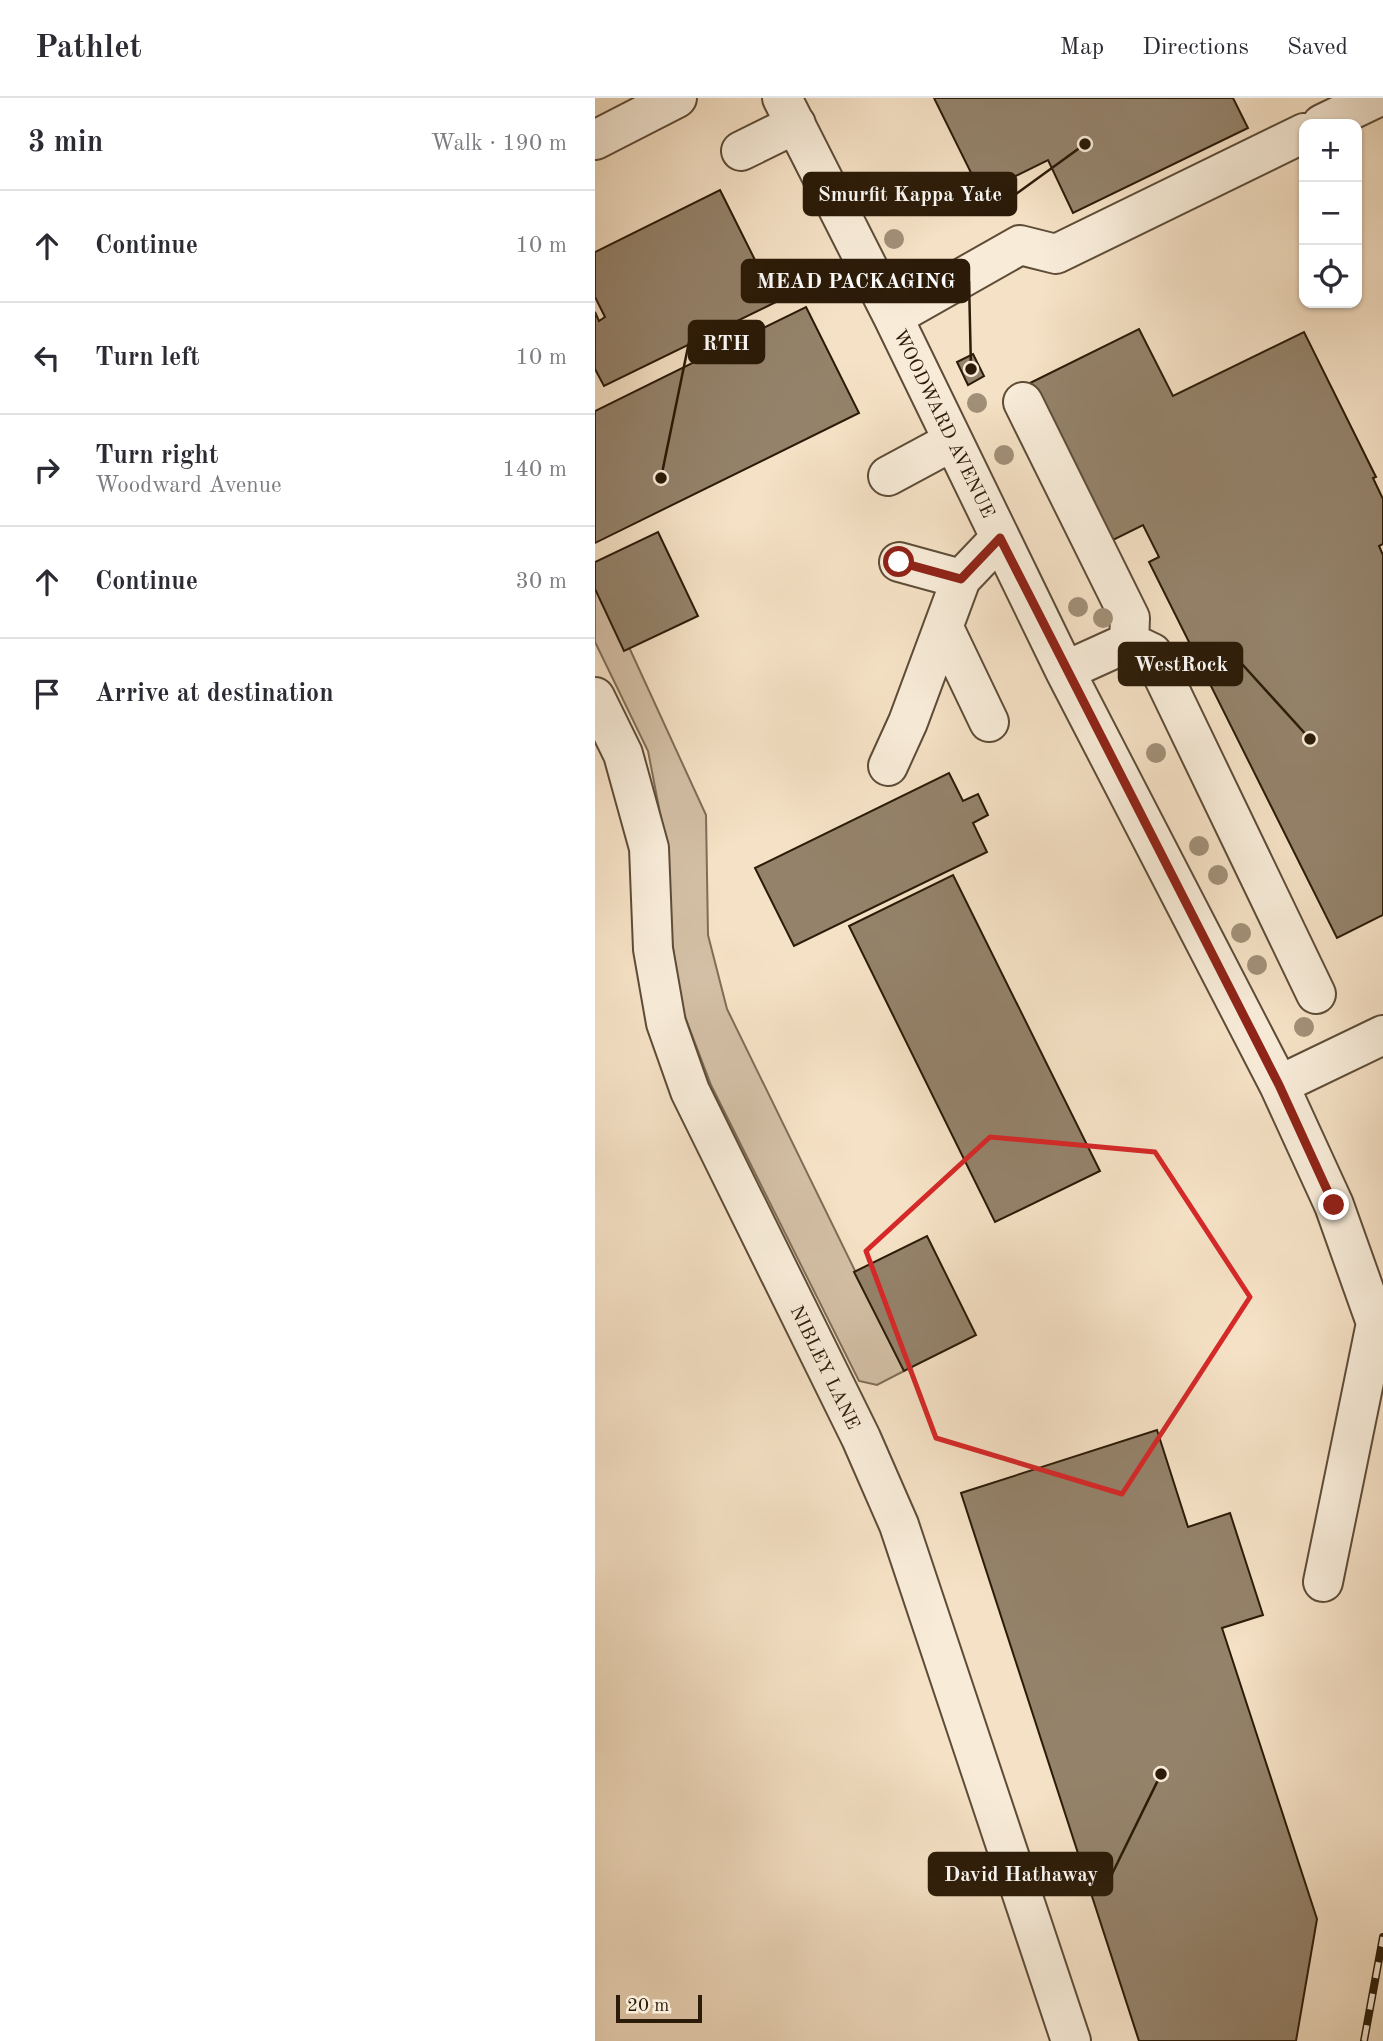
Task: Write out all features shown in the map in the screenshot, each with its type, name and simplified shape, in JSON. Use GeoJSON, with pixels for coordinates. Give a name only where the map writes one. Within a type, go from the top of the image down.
{"type":"FeatureCollection","features":[{"type":"Feature","properties":{"kind":"street"},"geometry":{"type":"LineString","coordinates":[[595,140],[677,98]]}},
{"type":"Feature","properties":{"kind":"street"},"geometry":{"type":"LineString","coordinates":[[1332,119],[1376,98]]}},
{"type":"Feature","properties":{"kind":"street"},"geometry":{"type":"LineString","coordinates":[[741,151],[789,111]]}},
{"type":"Feature","properties":{"kind":"street","name":"WOODWARD AVENUE"},"geometry":{"type":"LineString","coordinates":[[789,111],[893,317],[1065,671],[1279,1085],[1334,1205],[1376,1323],[1323,1582]]}},
{"type":"Feature","properties":{"kind":"street"},"geometry":{"type":"LineString","coordinates":[[893,317],[1020,245],[1056,254],[1299,135]]}},
{"type":"Feature","properties":{"kind":"street"},"geometry":{"type":"LineString","coordinates":[[1023,402],[1130,618],[1129,642]]}},
{"type":"Feature","properties":{"kind":"street"},"geometry":{"type":"LineString","coordinates":[[888,475],[953,441]]}},
{"type":"Feature","properties":{"kind":"street"},"geometry":{"type":"LineString","coordinates":[[888,766],[961,579],[1000,538]]}},
{"type":"Feature","properties":{"kind":"street"},"geometry":{"type":"LineString","coordinates":[[899,562],[961,579]]}},
{"type":"Feature","properties":{"kind":"street"},"geometry":{"type":"LineString","coordinates":[[944,628],[989,722]]}},
{"type":"Feature","properties":{"kind":"street"},"geometry":{"type":"LineString","coordinates":[[1065,671],[1129,642],[1152,653],[1316,994]]}},
{"type":"Feature","properties":{"kind":"street","name":"NIBLEY LANE"},"geometry":{"type":"LineString","coordinates":[[595,696],[623,754],[649,848],[653,949],[666,1023],[690,1091],[861,1438],[898,1525],[1071,2041]]}},
{"type":"Feature","properties":{"kind":"street"},"geometry":{"type":"LineString","coordinates":[[1279,1085],[1383,1035]]}},
{"type":"Feature","properties":{"kind":"highlighted area"},"geometry":{"type":"Polygon","coordinates":[[[990,1137],[1155,1152],[1250,1297],[1122,1494],[936,1438],[866,1251],[990,1137]]]}},
{"type":"Feature","properties":{"kind":"shaded area"},"geometry":{"type":"Polygon","coordinates":[[[595,573],[706,815],[708,935],[727,1009],[904,1371],[877,1385],[859,1381],[711,1085],[682,1009],[672,942],[666,844],[648,751],[595,642],[595,573]]]}},
{"type":"Feature","properties":{"kind":"building"},"geometry":{"type":"Polygon","coordinates":[[[934,98],[1233,98],[1248,128],[1073,213],[1048,160],[981,193],[934,98]]]}},
{"type":"Feature","properties":{"kind":"building"},"geometry":{"type":"Polygon","coordinates":[[[720,190],[776,302],[604,386],[595,369],[595,312],[599,321],[605,317],[595,297],[595,252],[720,190]]]}},
{"type":"Feature","properties":{"kind":"building"},"geometry":{"type":"Polygon","coordinates":[[[806,307],[859,413],[595,543],[595,411],[806,307]]]}},
{"type":"Feature","properties":{"kind":"building"},"geometry":{"type":"Polygon","coordinates":[[[1139,329],[1173,396],[1304,332],[1376,477],[1373,478],[1383,499],[1383,544],[1379,546],[1383,555],[1383,915],[1337,938],[1149,562],[1159,557],[1143,525],[1109,542],[1030,383],[1139,329]]]}},
{"type":"Feature","properties":{"kind":"building"},"geometry":{"type":"Polygon","coordinates":[[[973,354],[984,376],[968,385],[957,362],[973,354]]]}},
{"type":"Feature","properties":{"kind":"building"},"geometry":{"type":"Polygon","coordinates":[[[658,532],[698,616],[624,651],[595,589],[595,562],[658,532]]]}},
{"type":"Feature","properties":{"kind":"building"},"geometry":{"type":"Polygon","coordinates":[[[949,773],[963,801],[978,794],[988,815],[973,823],[987,852],[794,946],[755,868],[949,773]]]}},
{"type":"Feature","properties":{"kind":"building"},"geometry":{"type":"Polygon","coordinates":[[[953,875],[1100,1171],[995,1222],[849,926],[953,875]]]}},
{"type":"Feature","properties":{"kind":"building"},"geometry":{"type":"Polygon","coordinates":[[[927,1236],[976,1335],[904,1371],[854,1272],[927,1236]]]}},
{"type":"Feature","properties":{"kind":"building"},"geometry":{"type":"Polygon","coordinates":[[[1157,1430],[1188,1527],[1230,1513],[1263,1615],[1222,1628],[1317,1919],[1296,2041],[1139,2041],[961,1493],[1157,1430]]]}},
{"type":"Feature","properties":{"kind":"railway"},"geometry":{"type":"LineString","coordinates":[[1364,2041],[1383,1937]]}},
{"type":"Feature","properties":{"kind":"place","name":"Smurfit Kappa Yate"},"geometry":{"type":"Point","coordinates":[1085,144]}},
{"type":"Feature","properties":{"kind":"place","name":"MEAD PACKAGING"},"geometry":{"type":"Point","coordinates":[971,369]}},
{"type":"Feature","properties":{"kind":"place","name":"RTH"},"geometry":{"type":"Point","coordinates":[661,478]}},
{"type":"Feature","properties":{"kind":"place","name":"WestRock"},"geometry":{"type":"Point","coordinates":[1310,739]}},
{"type":"Feature","properties":{"kind":"place","name":"David Hathaway"},"geometry":{"type":"Point","coordinates":[1161,1774]}},
{"type":"Feature","properties":{"kind":"route"},"geometry":{"type":"LineString","coordinates":[[899,562],[961,579],[1000,538],[1065,671],[1279,1085],[1334,1205]]}}]}
